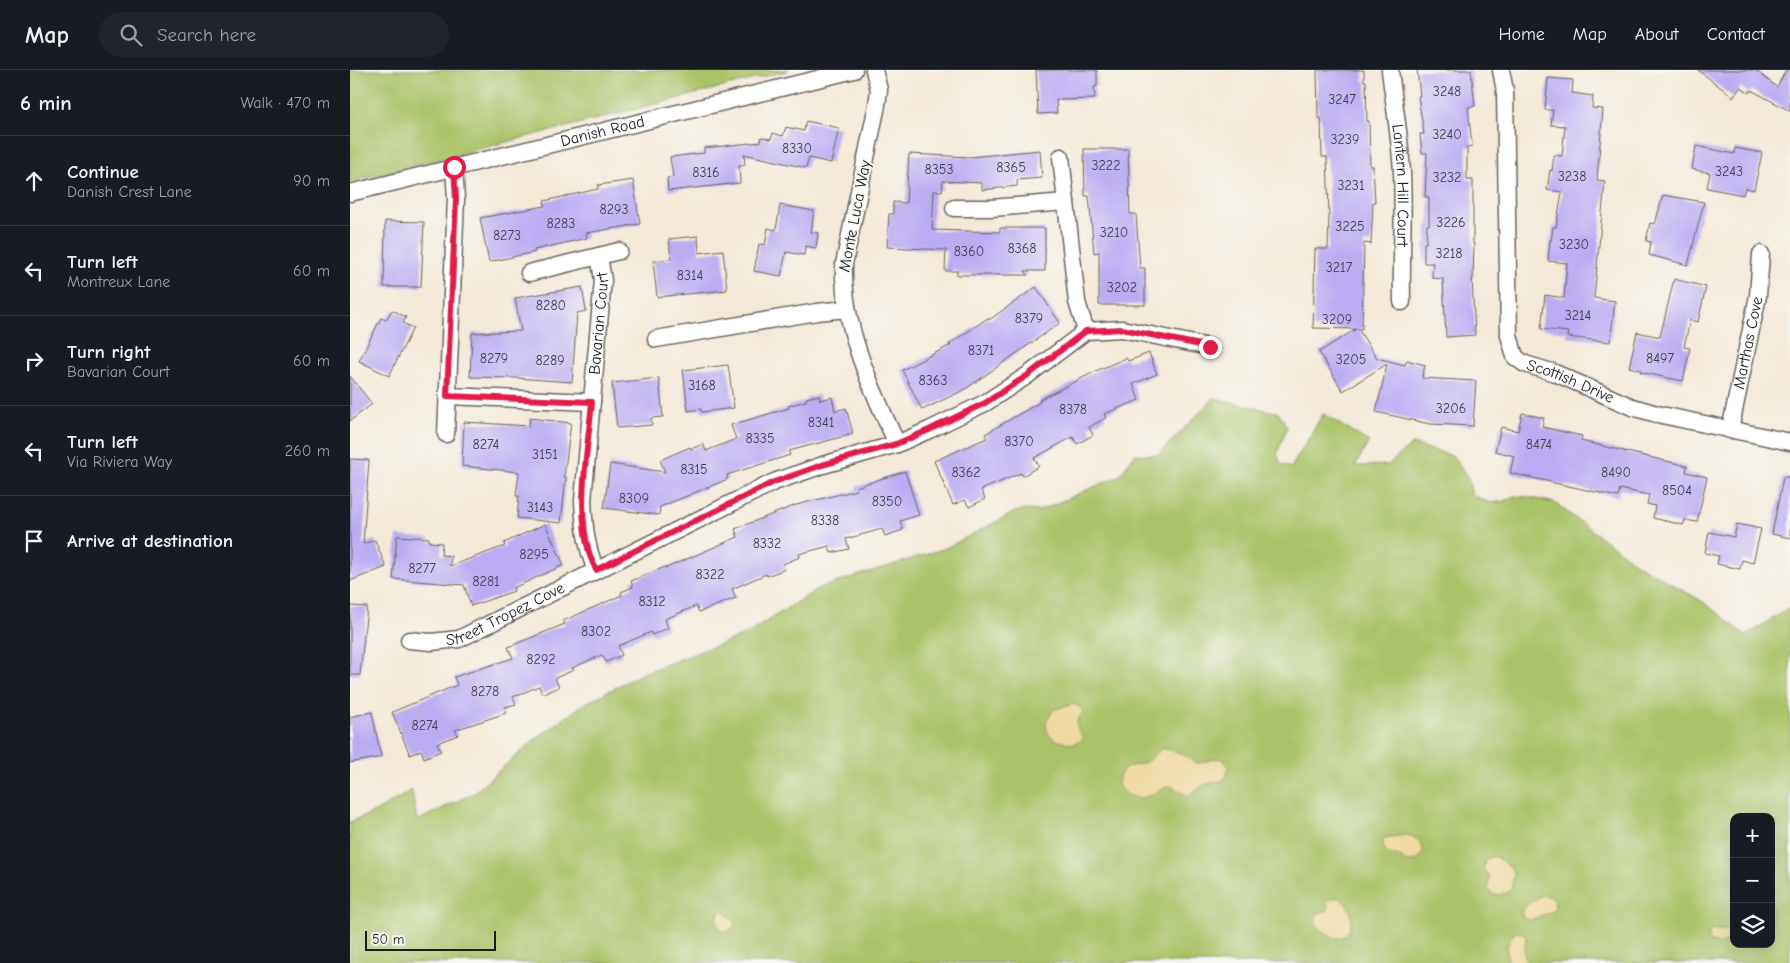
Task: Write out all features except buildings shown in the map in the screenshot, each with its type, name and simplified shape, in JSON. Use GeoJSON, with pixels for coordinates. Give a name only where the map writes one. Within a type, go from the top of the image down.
{"type":"FeatureCollection","features":[{"type":"Feature","properties":{"kind":"street","name":"Danish Road"},"geometry":{"type":"LineString","coordinates":[[350,193],[854,70]]}},
{"type":"Feature","properties":{"kind":"street","name":"Monte Luca Way"},"geometry":{"type":"LineString","coordinates":[[874,70],[879,90],[878,105],[844,264],[843,282],[847,309],[864,370],[896,444]]}},
{"type":"Feature","properties":{"kind":"street","name":"Lantern Hill Court"},"geometry":{"type":"LineString","coordinates":[[1390,70],[1400,143],[1402,174],[1402,302]]}},
{"type":"Feature","properties":{"kind":"street","name":"Scottish Drive"},"geometry":{"type":"LineString","coordinates":[[1501,70],[1505,91],[1509,335],[1516,358],[1525,364],[1555,373],[1632,407],[1790,442]]}},
{"type":"Feature","properties":{"kind":"street"},"geometry":{"type":"LineString","coordinates":[[1061,157],[1077,302],[1086,331],[1122,329],[1210,347]]}},
{"type":"Feature","properties":{"kind":"street"},"geometry":{"type":"LineString","coordinates":[[446,434],[456,199],[454,167]]}},
{"type":"Feature","properties":{"kind":"street"},"geometry":{"type":"LineString","coordinates":[[954,208],[991,208],[1066,202]]}},
{"type":"Feature","properties":{"kind":"street","name":"Bavarian Court"},"geometry":{"type":"LineString","coordinates":[[529,273],[619,251]]}},
{"type":"Feature","properties":{"kind":"street","name":"Marthas Cove"},"geometry":{"type":"LineString","coordinates":[[1730,430],[1758,296],[1761,254]]}},
{"type":"Feature","properties":{"kind":"street","name":"Bavarian Court"},"geometry":{"type":"LineString","coordinates":[[596,570],[589,554],[584,528],[583,500],[604,280],[599,256]]}},
{"type":"Feature","properties":{"kind":"street"},"geometry":{"type":"LineString","coordinates":[[656,339],[817,312],[847,309]]}},
{"type":"Feature","properties":{"kind":"street","name":"Street Tropez Cove"},"geometry":{"type":"LineString","coordinates":[[409,640],[431,642],[459,639],[774,482],[822,465],[896,444],[929,430],[985,403],[1028,375],[1086,331]]}},
{"type":"Feature","properties":{"kind":"street"},"geometry":{"type":"LineString","coordinates":[[447,396],[592,402]]}},
{"type":"Feature","properties":{"kind":"green space"},"geometry":{"type":"Polygon","coordinates":[[[350,70],[789,70],[350,182],[350,70]]]}},
{"type":"Feature","properties":{"kind":"green space"},"geometry":{"type":"Polygon","coordinates":[[[1214,398],[1279,413],[1287,427],[1277,454],[1281,464],[1291,468],[1323,414],[1369,442],[1355,466],[1388,465],[1412,444],[1453,456],[1468,478],[1472,495],[1490,503],[1505,501],[1514,496],[1555,503],[1637,564],[1705,603],[1746,636],[1790,607],[1790,963],[350,963],[350,822],[377,811],[412,790],[417,821],[474,793],[533,741],[584,704],[643,673],[747,634],[819,588],[946,548],[1015,512],[1026,510],[1039,511],[1119,476],[1135,454],[1158,455],[1214,398]]]}},
{"type":"Feature","properties":{"kind":"sand"},"geometry":{"type":"Polygon","coordinates":[[[1073,704],[1080,707],[1083,711],[1076,723],[1082,736],[1082,741],[1072,744],[1055,740],[1049,735],[1046,723],[1053,710],[1073,704]]]}},
{"type":"Feature","properties":{"kind":"sand"},"geometry":{"type":"Polygon","coordinates":[[[1162,749],[1180,753],[1195,763],[1218,758],[1223,759],[1228,766],[1227,776],[1221,781],[1203,785],[1189,795],[1170,786],[1141,798],[1125,793],[1118,784],[1121,773],[1127,768],[1147,761],[1162,749]]]}},
{"type":"Feature","properties":{"kind":"sand"},"geometry":{"type":"Polygon","coordinates":[[[1406,835],[1413,837],[1421,843],[1423,853],[1417,861],[1406,862],[1398,855],[1388,854],[1383,847],[1383,840],[1385,838],[1406,835]]]}},
{"type":"Feature","properties":{"kind":"sand"},"geometry":{"type":"Polygon","coordinates":[[[1494,856],[1509,866],[1514,874],[1511,889],[1500,895],[1493,894],[1489,890],[1490,877],[1483,869],[1486,859],[1494,856]]]}},
{"type":"Feature","properties":{"kind":"sand"},"geometry":{"type":"Polygon","coordinates":[[[1543,895],[1553,900],[1555,904],[1554,911],[1530,920],[1524,918],[1521,912],[1523,909],[1530,902],[1543,895]]]}},
{"type":"Feature","properties":{"kind":"sand"},"geometry":{"type":"Polygon","coordinates":[[[1336,897],[1346,903],[1351,913],[1349,930],[1346,935],[1338,938],[1332,937],[1321,929],[1315,919],[1317,914],[1328,910],[1327,901],[1336,897]]]}},
{"type":"Feature","properties":{"kind":"sand"},"geometry":{"type":"Polygon","coordinates":[[[723,910],[735,922],[733,927],[725,932],[719,929],[716,920],[719,913],[723,910]]]}},
{"type":"Feature","properties":{"kind":"sand"},"geometry":{"type":"Polygon","coordinates":[[[1730,927],[1730,940],[1719,944],[1709,941],[1709,934],[1713,930],[1727,930],[1730,927]]]}},
{"type":"Feature","properties":{"kind":"sand"},"geometry":{"type":"Polygon","coordinates":[[[1516,932],[1523,933],[1526,937],[1524,953],[1527,963],[1509,963],[1507,946],[1510,938],[1516,932]]]}},
{"type":"Feature","properties":{"kind":"route"},"geometry":{"type":"LineString","coordinates":[[454,167],[456,199],[447,396],[592,402],[583,500],[584,528],[589,554],[596,570],[774,482],[822,465],[896,444],[985,403],[1028,375],[1086,331],[1122,329],[1210,347]]}}]}
